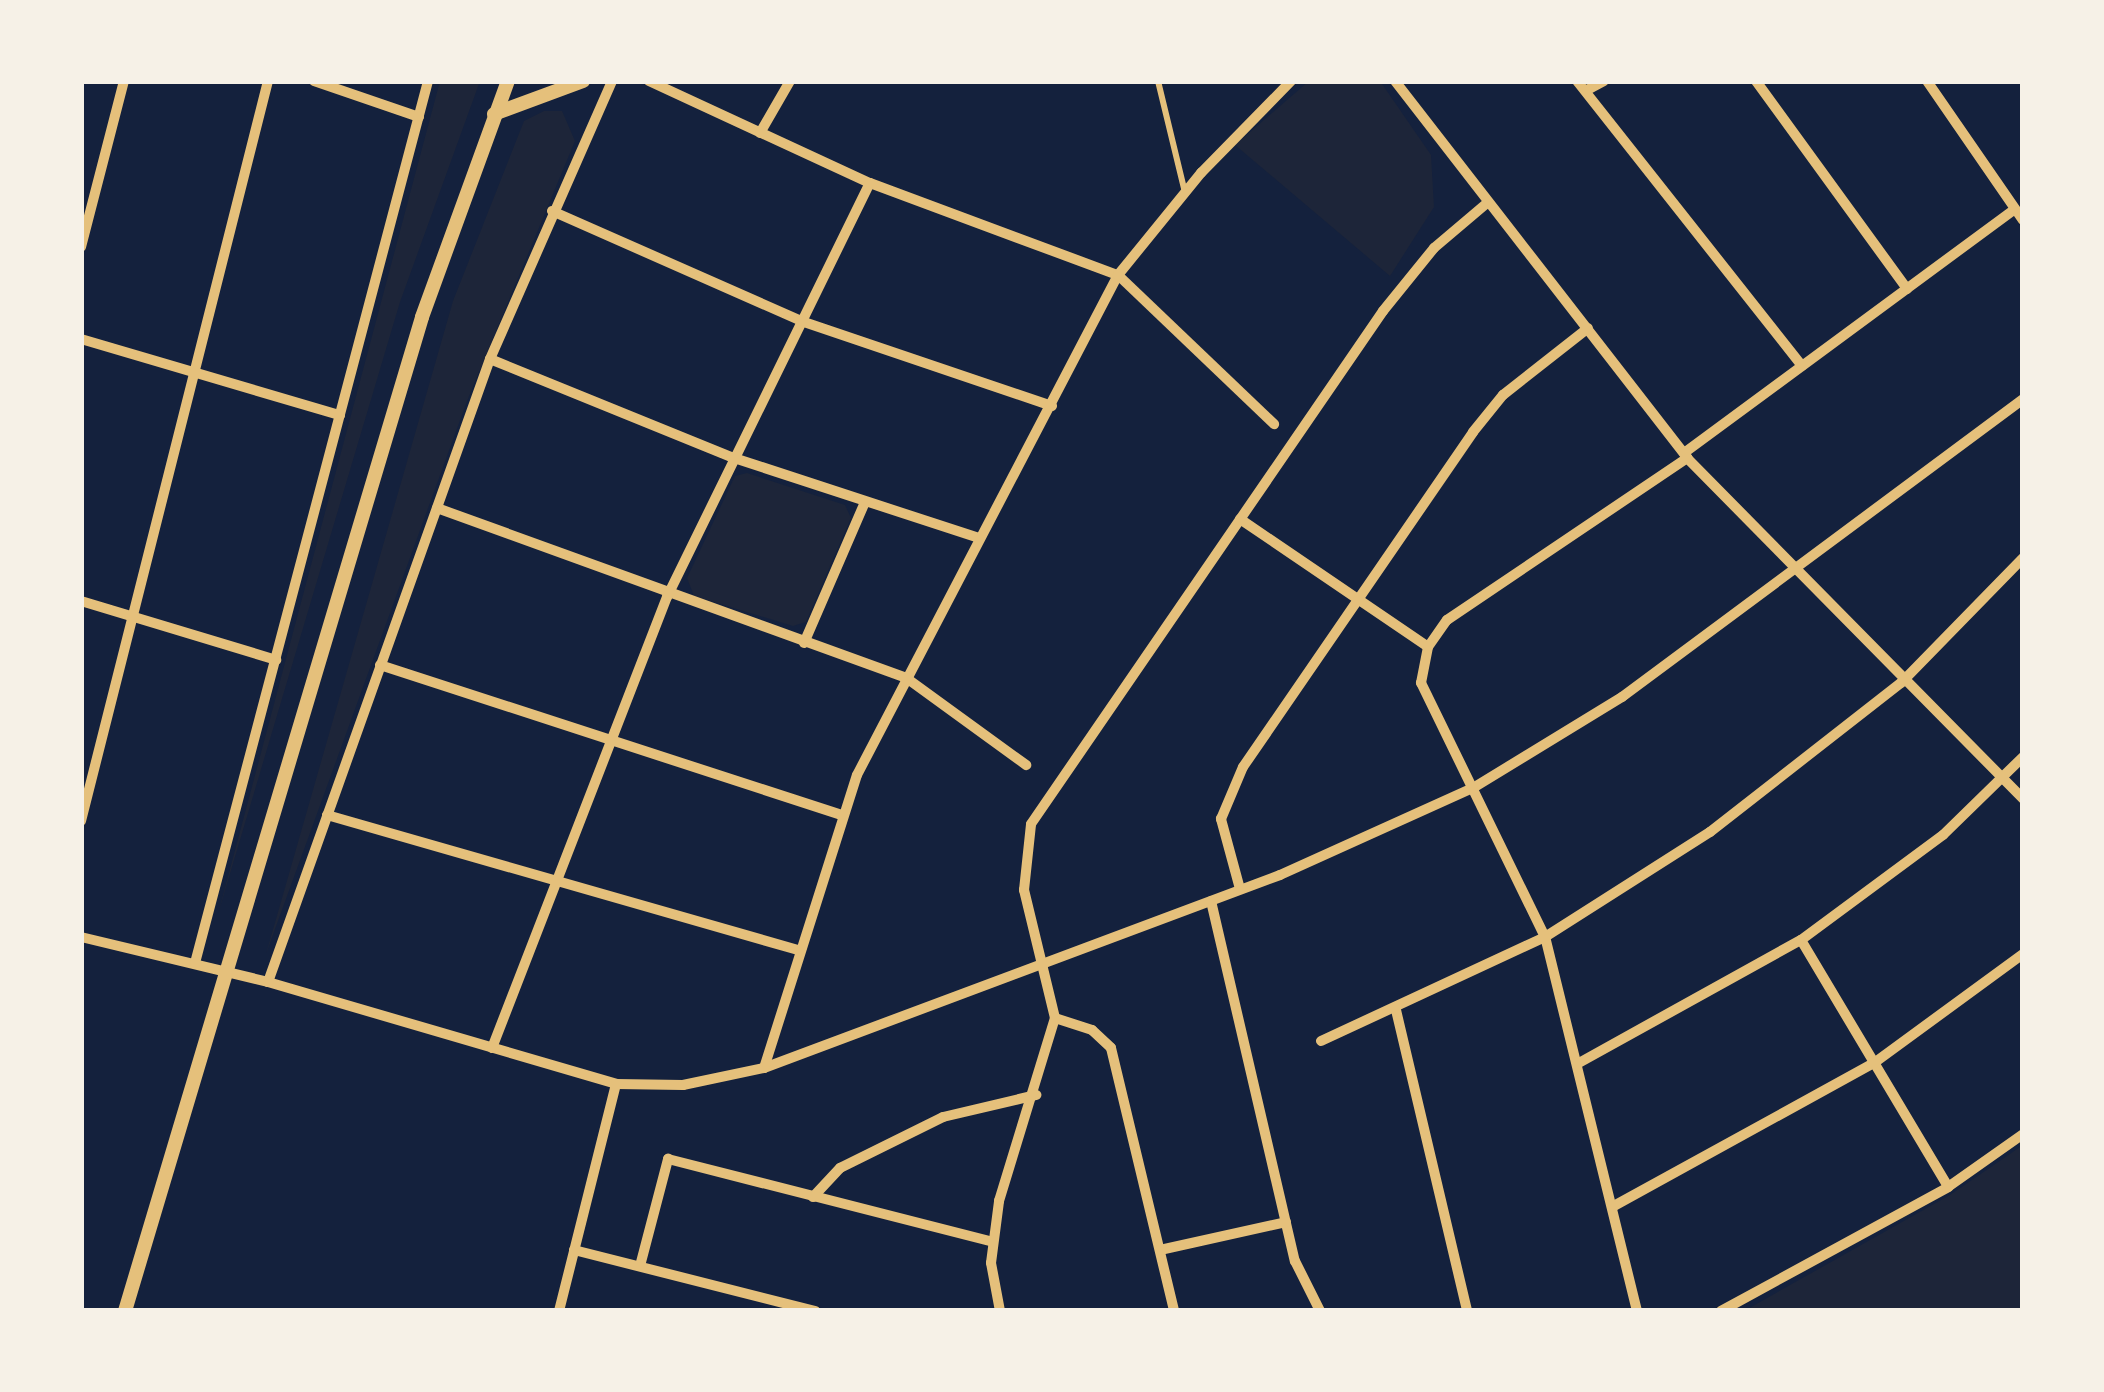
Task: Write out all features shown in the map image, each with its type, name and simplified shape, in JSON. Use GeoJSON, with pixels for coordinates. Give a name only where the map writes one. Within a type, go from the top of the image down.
{"type":"FeatureCollection","features":[{"type":"Feature","properties":{"kind":"street"},"geometry":{"type":"LineString","coordinates":[[81,247],[124,81]]}},
{"type":"Feature","properties":{"kind":"street"},"geometry":{"type":"LineString","coordinates":[[81,821],[268,81]]}},
{"type":"Feature","properties":{"kind":"street"},"geometry":{"type":"LineString","coordinates":[[314,81],[419,117]]}},
{"type":"Feature","properties":{"kind":"street"},"geometry":{"type":"LineString","coordinates":[[195,963],[428,81]]}},
{"type":"Feature","properties":{"kind":"street"},"geometry":{"type":"LineString","coordinates":[[125,1311],[422,317],[508,81]]}},
{"type":"Feature","properties":{"kind":"street"},"geometry":{"type":"LineString","coordinates":[[494,115],[583,81]]}},
{"type":"Feature","properties":{"kind":"street"},"geometry":{"type":"LineString","coordinates":[[268,982],[490,359],[611,81]]}},
{"type":"Feature","properties":{"kind":"street"},"geometry":{"type":"LineString","coordinates":[[649,81],[870,183],[1118,275],[1274,424]]}},
{"type":"Feature","properties":{"kind":"street"},"geometry":{"type":"LineString","coordinates":[[760,133],[790,81]]}},
{"type":"Feature","properties":{"kind":"street"},"geometry":{"type":"LineString","coordinates":[[764,1068],[841,814],[905,677],[1118,275],[1185,193],[1291,81]]}},
{"type":"Feature","properties":{"kind":"street"},"geometry":{"type":"LineString","coordinates":[[1395,81],[1686,455],[1901,683],[2023,799]]}},
{"type":"Feature","properties":{"kind":"street"},"geometry":{"type":"LineString","coordinates":[[1604,81],[1582,86],[1802,366]]}},
{"type":"Feature","properties":{"kind":"street"},"geometry":{"type":"LineString","coordinates":[[1756,81],[1907,289]]}},
{"type":"Feature","properties":{"kind":"street"},"geometry":{"type":"LineString","coordinates":[[1637,1311],[1545,937],[1424,695],[1428,647],[1447,620],[1686,455],[1907,289],[2018,215],[1927,81]]}},
{"type":"Feature","properties":{"kind":"street"},"geometry":{"type":"LineString","coordinates":[[492,1048],[668,597],[731,458],[870,183]]}},
{"type":"Feature","properties":{"kind":"street"},"geometry":{"type":"LineString","coordinates":[[1000,1311],[993,1242],[999,1201],[1036,1095],[1055,1018],[1022,871],[1031,824],[1410,274],[1487,203]]}},
{"type":"Feature","properties":{"kind":"street"},"geometry":{"type":"LineString","coordinates":[[552,211],[801,320],[1052,406]]}},
{"type":"Feature","properties":{"kind":"street"},"geometry":{"type":"LineString","coordinates":[[1240,889],[1221,834],[1226,801],[1356,601],[1503,395],[1588,328]]}},
{"type":"Feature","properties":{"kind":"street"},"geometry":{"type":"LineString","coordinates":[[81,339],[340,415]]}},
{"type":"Feature","properties":{"kind":"street"},"geometry":{"type":"LineString","coordinates":[[490,359],[731,458],[980,538]]}},
{"type":"Feature","properties":{"kind":"street"},"geometry":{"type":"LineString","coordinates":[[81,938],[268,982],[616,1084],[683,1085],[764,1068],[1211,901],[1473,788],[1622,697],[2023,399]]}},
{"type":"Feature","properties":{"kind":"street"},"geometry":{"type":"LineString","coordinates":[[804,643],[865,502]]}},
{"type":"Feature","properties":{"kind":"street"},"geometry":{"type":"LineString","coordinates":[[436,508],[668,597],[905,677],[1026,765]]}},
{"type":"Feature","properties":{"kind":"street"},"geometry":{"type":"LineString","coordinates":[[1240,519],[1428,647]]}},
{"type":"Feature","properties":{"kind":"street"},"geometry":{"type":"LineString","coordinates":[[1321,1041],[1545,937],[1726,821],[1901,683],[2023,558]]}},
{"type":"Feature","properties":{"kind":"street"},"geometry":{"type":"LineString","coordinates":[[81,601],[276,660]]}},
{"type":"Feature","properties":{"kind":"street"},"geometry":{"type":"LineString","coordinates":[[380,665],[841,814]]}},
{"type":"Feature","properties":{"kind":"street"},"geometry":{"type":"LineString","coordinates":[[1577,1064],[1801,940],[2005,781],[2023,757]]}},
{"type":"Feature","properties":{"kind":"street"},"geometry":{"type":"LineString","coordinates":[[327,815],[798,950]]}},
{"type":"Feature","properties":{"kind":"street"},"geometry":{"type":"LineString","coordinates":[[1211,901],[1286,1222],[1304,1286],[1320,1311]]}},
{"type":"Feature","properties":{"kind":"street"},"geometry":{"type":"LineString","coordinates":[[1801,940],[1948,1187]]}},
{"type":"Feature","properties":{"kind":"street"},"geometry":{"type":"LineString","coordinates":[[1612,1207],[1874,1063],[2023,954]]}},
{"type":"Feature","properties":{"kind":"street"},"geometry":{"type":"LineString","coordinates":[[1396,1010],[1467,1311]]}},
{"type":"Feature","properties":{"kind":"street"},"geometry":{"type":"LineString","coordinates":[[1055,1018],[1092,1030],[1111,1048],[1174,1311]]}},
{"type":"Feature","properties":{"kind":"street"},"geometry":{"type":"LineString","coordinates":[[559,1311],[616,1084]]}},
{"type":"Feature","properties":{"kind":"street"},"geometry":{"type":"LineString","coordinates":[[813,1197],[840,1168],[943,1117],[1036,1095]]}},
{"type":"Feature","properties":{"kind":"street"},"geometry":{"type":"LineString","coordinates":[[1721,1311],[1948,1187],[2023,1134]]}},
{"type":"Feature","properties":{"kind":"street"},"geometry":{"type":"LineString","coordinates":[[640,1266],[668,1159],[993,1242]]}},
{"type":"Feature","properties":{"kind":"street"},"geometry":{"type":"LineString","coordinates":[[1160,1250],[1286,1222]]}},
{"type":"Feature","properties":{"kind":"street"},"geometry":{"type":"LineString","coordinates":[[574,1250],[814,1311]]}},
{"type":"Feature","properties":{"kind":"lane"},"geometry":{"type":"LineString","coordinates":[[1158,81],[1185,193]]}},
{"type":"Feature","properties":{"kind":"shaded area"},"geometry":{"type":"Polygon","coordinates":[[[440,81],[480,81],[400,302],[218,914],[440,81]]]}},
{"type":"Feature","properties":{"kind":"shaded area"},"geometry":{"type":"Polygon","coordinates":[[[1309,81],[1380,81],[1431,155],[1434,207],[1390,276],[1235,145],[1309,81]]]}},
{"type":"Feature","properties":{"kind":"shaded area"},"geometry":{"type":"Polygon","coordinates":[[[544,111],[562,111],[575,141],[467,401],[266,954],[453,301],[524,121],[544,111]]]}},
{"type":"Feature","properties":{"kind":"shaded area"},"geometry":{"type":"Polygon","coordinates":[[[747,473],[845,505],[851,518],[806,622],[793,626],[694,596],[687,578],[735,476],[747,473]]]}},
{"type":"Feature","properties":{"kind":"shaded area"},"geometry":{"type":"Polygon","coordinates":[[[2023,1145],[2023,1311],[1744,1311],[1950,1195],[2023,1145]]]}}]}
